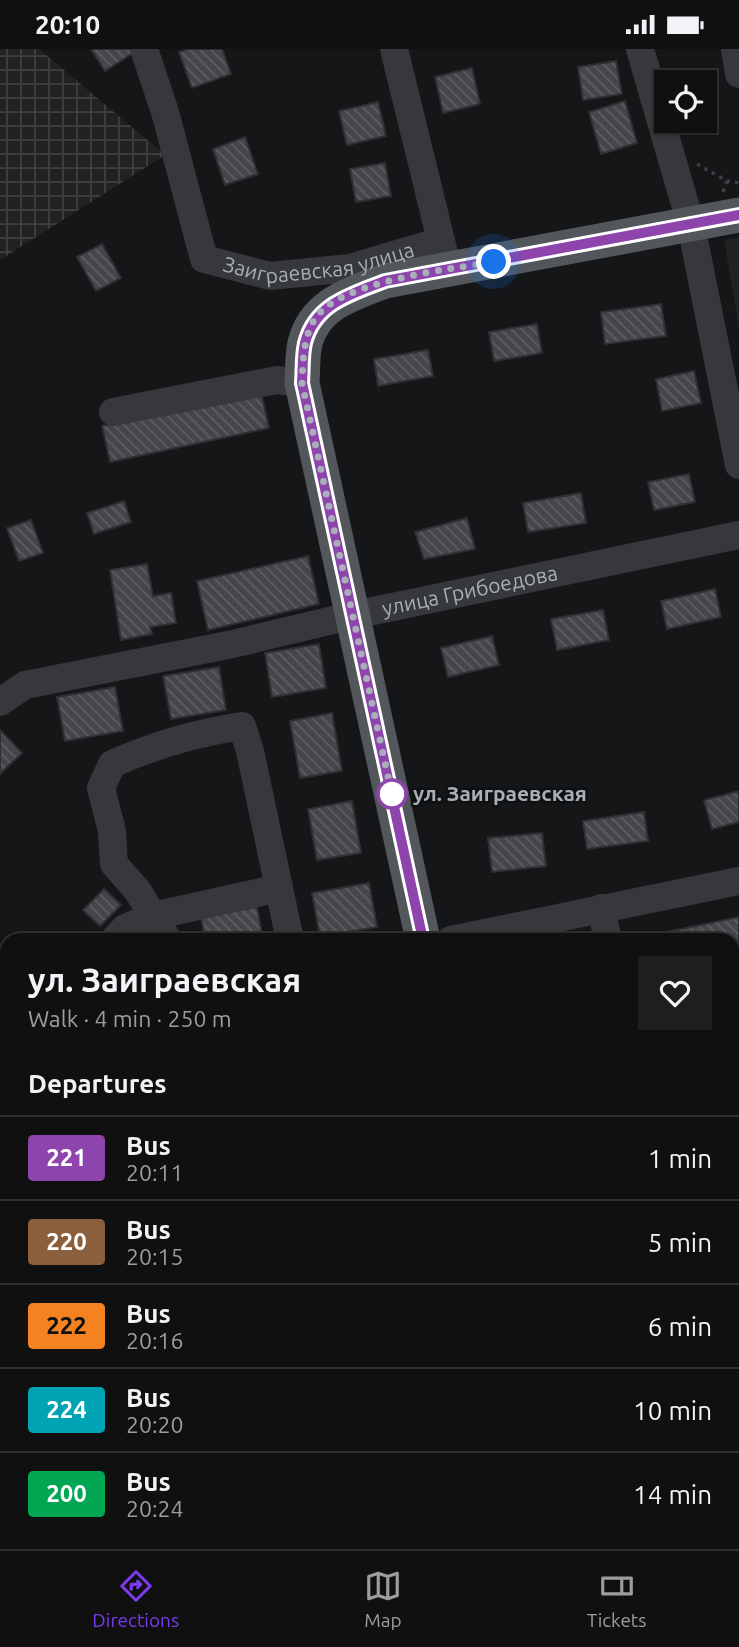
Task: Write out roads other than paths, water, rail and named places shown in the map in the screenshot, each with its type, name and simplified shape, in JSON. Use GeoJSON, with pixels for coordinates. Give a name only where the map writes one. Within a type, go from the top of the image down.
{"type":"FeatureCollection","features":[{"type":"Feature","properties":{"kind":"main road"},"geometry":{"type":"LineString","coordinates":[[422,933],[302,383],[305,344],[315,318],[339,299],[444,256],[691,225],[739,215]]}},
{"type":"Feature","properties":{"kind":"street","name":"Заиграевская улица"},"geometry":{"type":"LineString","coordinates":[[144,49],[165,112],[204,259],[270,276],[444,256]]}},
{"type":"Feature","properties":{"kind":"street"},"geometry":{"type":"LineString","coordinates":[[394,49],[444,256]]}},
{"type":"Feature","properties":{"kind":"street"},"geometry":{"type":"LineString","coordinates":[[640,49],[691,225],[739,465]]}},
{"type":"Feature","properties":{"kind":"street"},"geometry":{"type":"LineString","coordinates":[[735,49],[739,74]]}},
{"type":"Feature","properties":{"kind":"street"},"geometry":{"type":"LineString","coordinates":[[113,412],[277,380],[302,383]]}},
{"type":"Feature","properties":{"kind":"street","name":"улица Грибоедова"},"geometry":{"type":"LineString","coordinates":[[0,702],[25,685],[233,645],[354,615],[739,535]]}},
{"type":"Feature","properties":{"kind":"street"},"geometry":{"type":"LineString","coordinates":[[164,933],[136,890],[114,864],[112,831],[101,788],[112,764],[148,748],[242,726],[250,751],[289,933]]}},
{"type":"Feature","properties":{"kind":"street"},"geometry":{"type":"LineString","coordinates":[[517,933],[545,930],[601,908],[739,881]]}},
{"type":"Feature","properties":{"kind":"street"},"geometry":{"type":"LineString","coordinates":[[120,933],[125,928],[153,916],[279,888]]}},
{"type":"Feature","properties":{"kind":"street"},"geometry":{"type":"LineString","coordinates":[[601,908],[606,933]]}},
{"type":"Feature","properties":{"kind":"place","name":"ул. Заиграевская"},"geometry":{"type":"Point","coordinates":[392,794]}}]}
